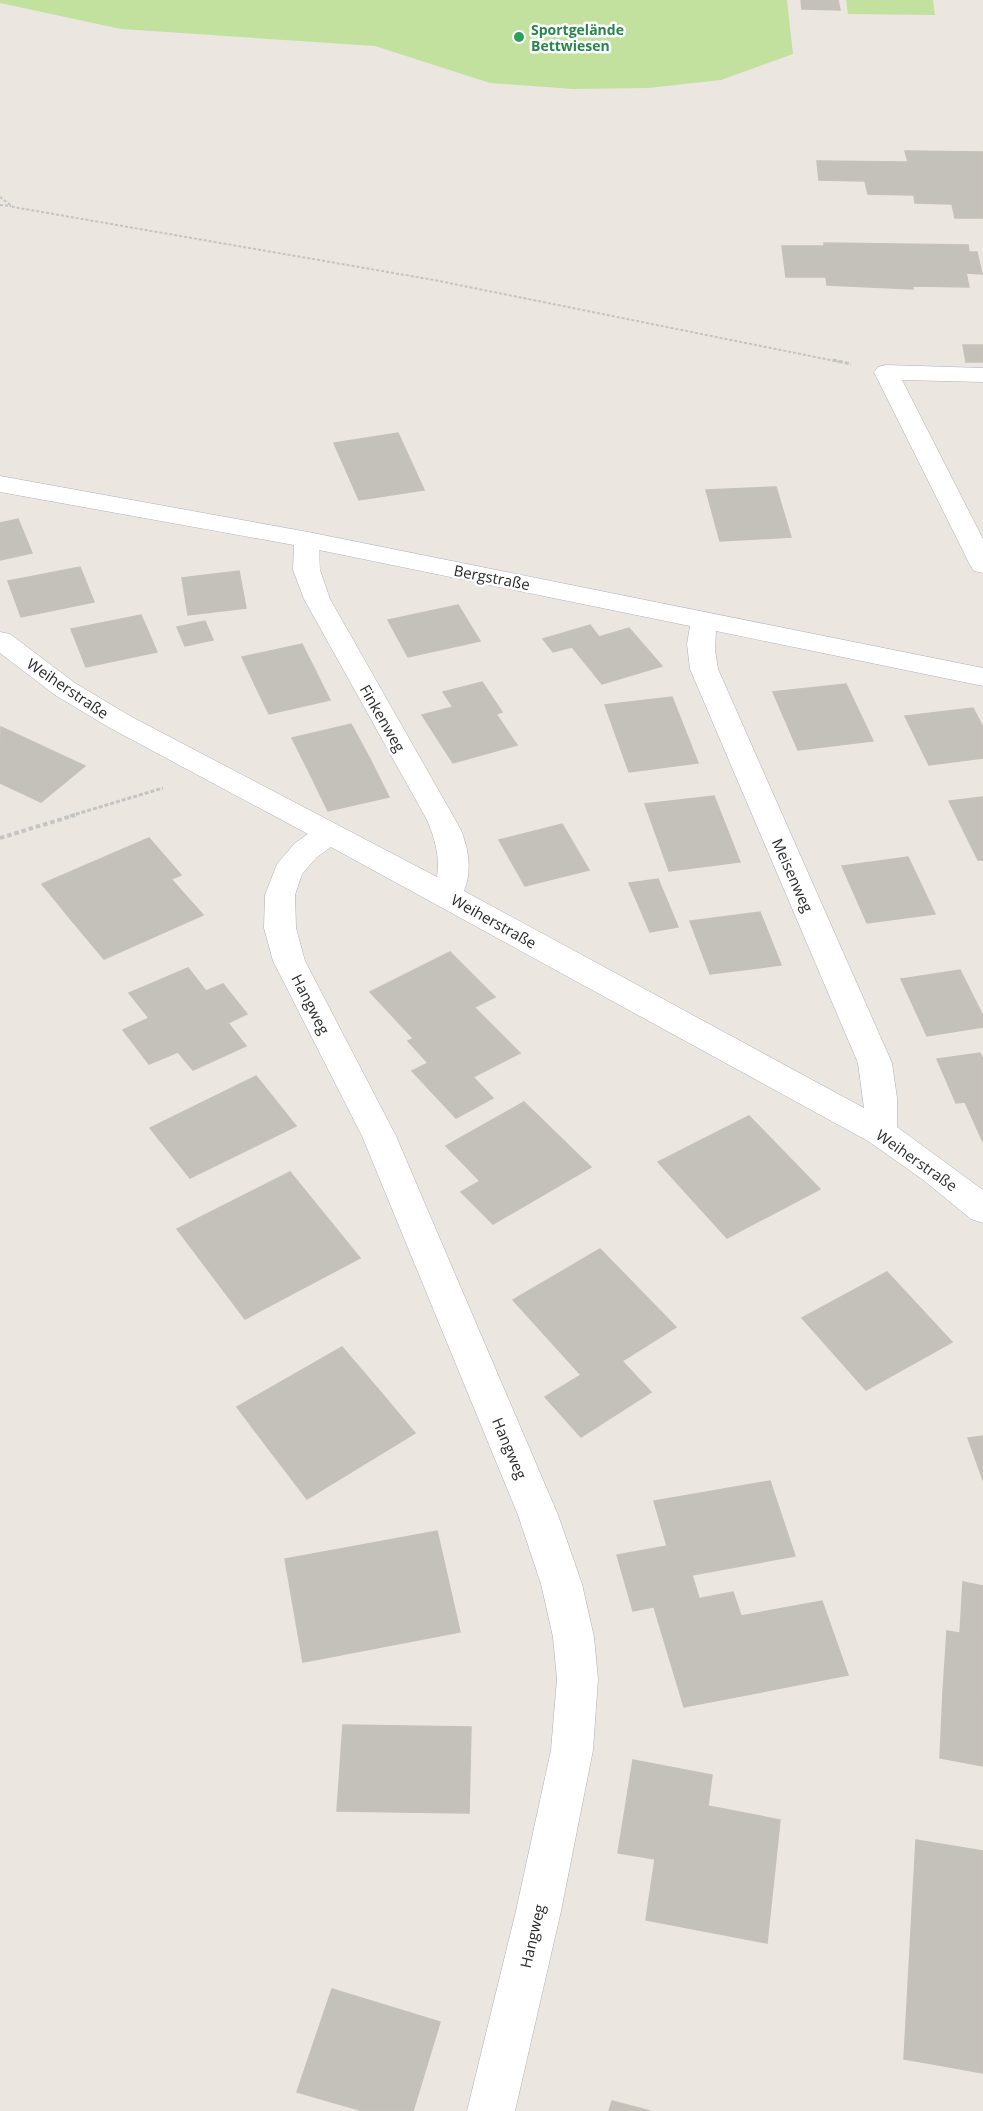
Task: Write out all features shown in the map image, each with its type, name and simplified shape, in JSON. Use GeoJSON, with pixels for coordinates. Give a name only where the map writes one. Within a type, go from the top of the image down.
{"type":"FeatureCollection","features":[{"type":"Feature","properties":{"kind":"street"},"geometry":{"type":"LineString","coordinates":[[983,375],[886,372],[983,565]]}},
{"type":"Feature","properties":{"kind":"street","name":"Bergstraße"},"geometry":{"type":"LineString","coordinates":[[0,484],[308,540],[983,677]]}},
{"type":"Feature","properties":{"kind":"street","name":"Finkenweg"},"geometry":{"type":"LineString","coordinates":[[308,540],[303,552],[305,566],[317,598],[442,820],[452,843],[456,865],[447,895]]}},
{"type":"Feature","properties":{"kind":"street","name":"Meisenweg"},"geometry":{"type":"LineString","coordinates":[[706,620],[701,634],[700,650],[704,669],[875,1063],[883,1113],[880,1132]]}},
{"type":"Feature","properties":{"kind":"street","name":"Weiherstraße"},"geometry":{"type":"LineString","coordinates":[[0,640],[65,689],[120,723],[330,832],[880,1132],[934,1170],[983,1209]]}},
{"type":"Feature","properties":{"kind":"street","name":"Hangweg"},"geometry":{"type":"LineString","coordinates":[[330,832],[306,850],[288,871],[280,895],[280,927],[289,961],[379,1136],[538,1515],[561,1577],[571,1616],[577,1657],[578,1705],[572,1753],[544,1885],[491,2111]]}},
{"type":"Feature","properties":{"kind":"path"},"geometry":{"type":"LineString","coordinates":[[0,197],[13,207]]}},
{"type":"Feature","properties":{"kind":"path"},"geometry":{"type":"LineString","coordinates":[[0,205],[251,245],[694,329],[886,372]]}},
{"type":"Feature","properties":{"kind":"path"},"geometry":{"type":"LineString","coordinates":[[0,838],[216,772]]}},
{"type":"Feature","properties":{"kind":"green space","name":"Sportgelände Bettwiesen"},"geometry":{"type":"Polygon","coordinates":[[[0,0],[787,0],[793,54],[721,80],[648,88],[573,89],[490,83],[375,46],[121,29],[0,3],[0,0]]]}},
{"type":"Feature","properties":{"kind":"green space"},"geometry":{"type":"Polygon","coordinates":[[[846,0],[933,0],[935,15],[848,14],[846,0]]]}},
{"type":"Feature","properties":{"kind":"building"},"geometry":{"type":"Polygon","coordinates":[[[801,0],[838,0],[840,10],[802,9],[801,0]]]}},
{"type":"Feature","properties":{"kind":"building"},"geometry":{"type":"Polygon","coordinates":[[[905,151],[983,152],[983,218],[955,218],[952,204],[915,203],[914,195],[868,194],[865,181],[819,180],[817,161],[908,162],[905,151]]]}},
{"type":"Feature","properties":{"kind":"building"},"geometry":{"type":"Polygon","coordinates":[[[824,243],[968,245],[969,252],[977,252],[982,274],[966,273],[969,287],[912,286],[913,289],[827,285],[826,277],[786,277],[782,246],[824,246],[824,243]]]}},
{"type":"Feature","properties":{"kind":"building"},"geometry":{"type":"Polygon","coordinates":[[[963,345],[983,345],[983,362],[966,362],[963,345]]]}},
{"type":"Feature","properties":{"kind":"building"},"geometry":{"type":"Polygon","coordinates":[[[398,433],[424,490],[359,500],[334,443],[398,433]]]}},
{"type":"Feature","properties":{"kind":"building"},"geometry":{"type":"Polygon","coordinates":[[[776,487],[791,537],[720,541],[706,490],[776,487]]]}},
{"type":"Feature","properties":{"kind":"building"},"geometry":{"type":"Polygon","coordinates":[[[18,519],[32,553],[0,560],[0,523],[18,519]]]}},
{"type":"Feature","properties":{"kind":"building"},"geometry":{"type":"Polygon","coordinates":[[[80,567],[94,602],[21,617],[8,581],[80,567]]]}},
{"type":"Feature","properties":{"kind":"building"},"geometry":{"type":"Polygon","coordinates":[[[239,571],[246,608],[188,615],[182,578],[239,571]]]}},
{"type":"Feature","properties":{"kind":"building"},"geometry":{"type":"Polygon","coordinates":[[[458,605],[480,641],[408,657],[388,620],[458,605]]]}},
{"type":"Feature","properties":{"kind":"building"},"geometry":{"type":"Polygon","coordinates":[[[141,615],[157,652],[86,667],[71,629],[141,615]]]}},
{"type":"Feature","properties":{"kind":"building"},"geometry":{"type":"Polygon","coordinates":[[[205,621],[213,640],[185,646],[177,627],[205,621]]]}},
{"type":"Feature","properties":{"kind":"building"},"geometry":{"type":"Polygon","coordinates":[[[590,625],[599,637],[629,628],[662,666],[602,684],[572,647],[553,652],[543,639],[590,625]]]}},
{"type":"Feature","properties":{"kind":"building"},"geometry":{"type":"Polygon","coordinates":[[[302,644],[316,672],[255,685],[242,657],[302,644]]]}},
{"type":"Feature","properties":{"kind":"building"},"geometry":{"type":"Polygon","coordinates":[[[316,672],[330,700],[269,714],[255,685],[316,672]]]}},
{"type":"Feature","properties":{"kind":"building"},"geometry":{"type":"Polygon","coordinates":[[[482,682],[502,712],[496,714],[517,745],[453,763],[422,715],[453,707],[443,692],[482,682]]]}},
{"type":"Feature","properties":{"kind":"building"},"geometry":{"type":"Polygon","coordinates":[[[846,684],[873,741],[798,750],[773,692],[846,684]]]}},
{"type":"Feature","properties":{"kind":"building"},"geometry":{"type":"Polygon","coordinates":[[[672,697],[698,763],[629,772],[605,705],[672,697]]]}},
{"type":"Feature","properties":{"kind":"building"},"geometry":{"type":"Polygon","coordinates":[[[973,708],[983,727],[983,758],[929,765],[905,716],[973,708]]]}},
{"type":"Feature","properties":{"kind":"building"},"geometry":{"type":"Polygon","coordinates":[[[351,724],[370,759],[310,774],[292,738],[351,724]]]}},
{"type":"Feature","properties":{"kind":"building"},"geometry":{"type":"Polygon","coordinates":[[[1,727],[85,766],[41,802],[0,783],[1,727]]]}},
{"type":"Feature","properties":{"kind":"building"},"geometry":{"type":"Polygon","coordinates":[[[370,759],[389,797],[328,811],[310,774],[370,759]]]}},
{"type":"Feature","properties":{"kind":"building"},"geometry":{"type":"Polygon","coordinates":[[[714,796],[740,862],[669,871],[645,804],[714,796]]]}},
{"type":"Feature","properties":{"kind":"building"},"geometry":{"type":"Polygon","coordinates":[[[983,797],[983,860],[978,860],[949,801],[983,797]]]}},
{"type":"Feature","properties":{"kind":"building"},"geometry":{"type":"Polygon","coordinates":[[[562,824],[589,870],[525,886],[499,840],[562,824]]]}},
{"type":"Feature","properties":{"kind":"building"},"geometry":{"type":"Polygon","coordinates":[[[149,838],[181,875],[73,922],[42,884],[149,838]]]}},
{"type":"Feature","properties":{"kind":"building"},"geometry":{"type":"Polygon","coordinates":[[[908,857],[935,914],[867,923],[842,866],[908,857]]]}},
{"type":"Feature","properties":{"kind":"building"},"geometry":{"type":"Polygon","coordinates":[[[171,879],[203,915],[104,959],[73,922],[171,879]]]}},
{"type":"Feature","properties":{"kind":"building"},"geometry":{"type":"Polygon","coordinates":[[[658,879],[678,927],[650,932],[629,883],[658,879]]]}},
{"type":"Feature","properties":{"kind":"building"},"geometry":{"type":"Polygon","coordinates":[[[760,912],[781,965],[710,974],[690,921],[760,912]]]}},
{"type":"Feature","properties":{"kind":"building"},"geometry":{"type":"Polygon","coordinates":[[[450,952],[495,997],[413,1038],[370,992],[450,952]]]}},
{"type":"Feature","properties":{"kind":"building"},"geometry":{"type":"Polygon","coordinates":[[[188,968],[206,991],[223,984],[247,1014],[228,1023],[246,1046],[193,1070],[178,1052],[149,1064],[123,1030],[149,1018],[129,993],[188,968]]]}},
{"type":"Feature","properties":{"kind":"building"},"geometry":{"type":"Polygon","coordinates":[[[960,970],[983,1016],[983,1027],[927,1036],[901,979],[960,970]]]}},
{"type":"Feature","properties":{"kind":"building"},"geometry":{"type":"Polygon","coordinates":[[[474,1007],[520,1053],[473,1077],[493,1098],[456,1118],[412,1071],[428,1063],[408,1041],[474,1007]]]}},
{"type":"Feature","properties":{"kind":"building"},"geometry":{"type":"Polygon","coordinates":[[[980,1053],[983,1060],[983,1142],[965,1102],[956,1103],[937,1059],[980,1053]]]}},
{"type":"Feature","properties":{"kind":"building"},"geometry":{"type":"Polygon","coordinates":[[[256,1076],[296,1126],[190,1178],[150,1128],[256,1076]]]}},
{"type":"Feature","properties":{"kind":"building"},"geometry":{"type":"Polygon","coordinates":[[[524,1102],[591,1167],[493,1224],[461,1192],[480,1181],[446,1146],[524,1102]]]}},
{"type":"Feature","properties":{"kind":"building"},"geometry":{"type":"Polygon","coordinates":[[[749,1116],[820,1189],[727,1238],[658,1162],[749,1116]]]}},
{"type":"Feature","properties":{"kind":"building"},"geometry":{"type":"Polygon","coordinates":[[[290,1172],[360,1258],[245,1319],[177,1229],[290,1172]]]}},
{"type":"Feature","properties":{"kind":"building"},"geometry":{"type":"Polygon","coordinates":[[[600,1249],[676,1327],[622,1361],[651,1392],[581,1437],[545,1397],[581,1375],[513,1300],[600,1249]]]}},
{"type":"Feature","properties":{"kind":"building"},"geometry":{"type":"Polygon","coordinates":[[[887,1272],[952,1342],[866,1390],[802,1318],[887,1272]]]}},
{"type":"Feature","properties":{"kind":"building"},"geometry":{"type":"Polygon","coordinates":[[[342,1347],[378,1389],[271,1452],[237,1407],[342,1347]]]}},
{"type":"Feature","properties":{"kind":"building"},"geometry":{"type":"Polygon","coordinates":[[[378,1389],[415,1433],[307,1499],[271,1452],[378,1389]]]}},
{"type":"Feature","properties":{"kind":"building"},"geometry":{"type":"Polygon","coordinates":[[[983,1436],[983,1480],[968,1438],[983,1436]]]}},
{"type":"Feature","properties":{"kind":"building"},"geometry":{"type":"Polygon","coordinates":[[[770,1481],[795,1556],[692,1575],[699,1598],[633,1611],[617,1555],[667,1546],[654,1501],[770,1481]]]}},
{"type":"Feature","properties":{"kind":"building"},"geometry":{"type":"Polygon","coordinates":[[[437,1531],[460,1632],[303,1662],[285,1559],[437,1531]]]}},
{"type":"Feature","properties":{"kind":"building"},"geometry":{"type":"Polygon","coordinates":[[[963,1582],[983,1586],[983,1637],[960,1633],[963,1582]]]}},
{"type":"Feature","properties":{"kind":"building"},"geometry":{"type":"Polygon","coordinates":[[[733,1592],[741,1616],[822,1601],[848,1675],[684,1707],[654,1607],[733,1592]]]}},
{"type":"Feature","properties":{"kind":"building"},"geometry":{"type":"Polygon","coordinates":[[[947,1631],[983,1637],[983,1700],[943,1693],[947,1631]]]}},
{"type":"Feature","properties":{"kind":"building"},"geometry":{"type":"Polygon","coordinates":[[[943,1693],[983,1700],[983,1766],[940,1758],[943,1693]]]}},
{"type":"Feature","properties":{"kind":"building"},"geometry":{"type":"Polygon","coordinates":[[[343,1725],[471,1727],[469,1813],[337,1811],[343,1725]]]}},
{"type":"Feature","properties":{"kind":"building"},"geometry":{"type":"Polygon","coordinates":[[[633,1760],[712,1775],[708,1806],[780,1820],[767,1943],[646,1920],[655,1859],[618,1853],[633,1760]]]}},
{"type":"Feature","properties":{"kind":"building"},"geometry":{"type":"Polygon","coordinates":[[[916,1840],[983,1851],[983,2073],[904,2059],[916,1840]]]}},
{"type":"Feature","properties":{"kind":"building"},"geometry":{"type":"Polygon","coordinates":[[[332,1989],[440,2022],[413,2111],[363,2111],[297,2092],[332,1989]]]}},
{"type":"Feature","properties":{"kind":"building"},"geometry":{"type":"Polygon","coordinates":[[[612,2101],[650,2111],[609,2111],[612,2101]]]}},
{"type":"Feature","properties":{"kind":"place","name":"Sportgelände Bettwiesen"},"geometry":{"type":"Point","coordinates":[519,37]}}]}
